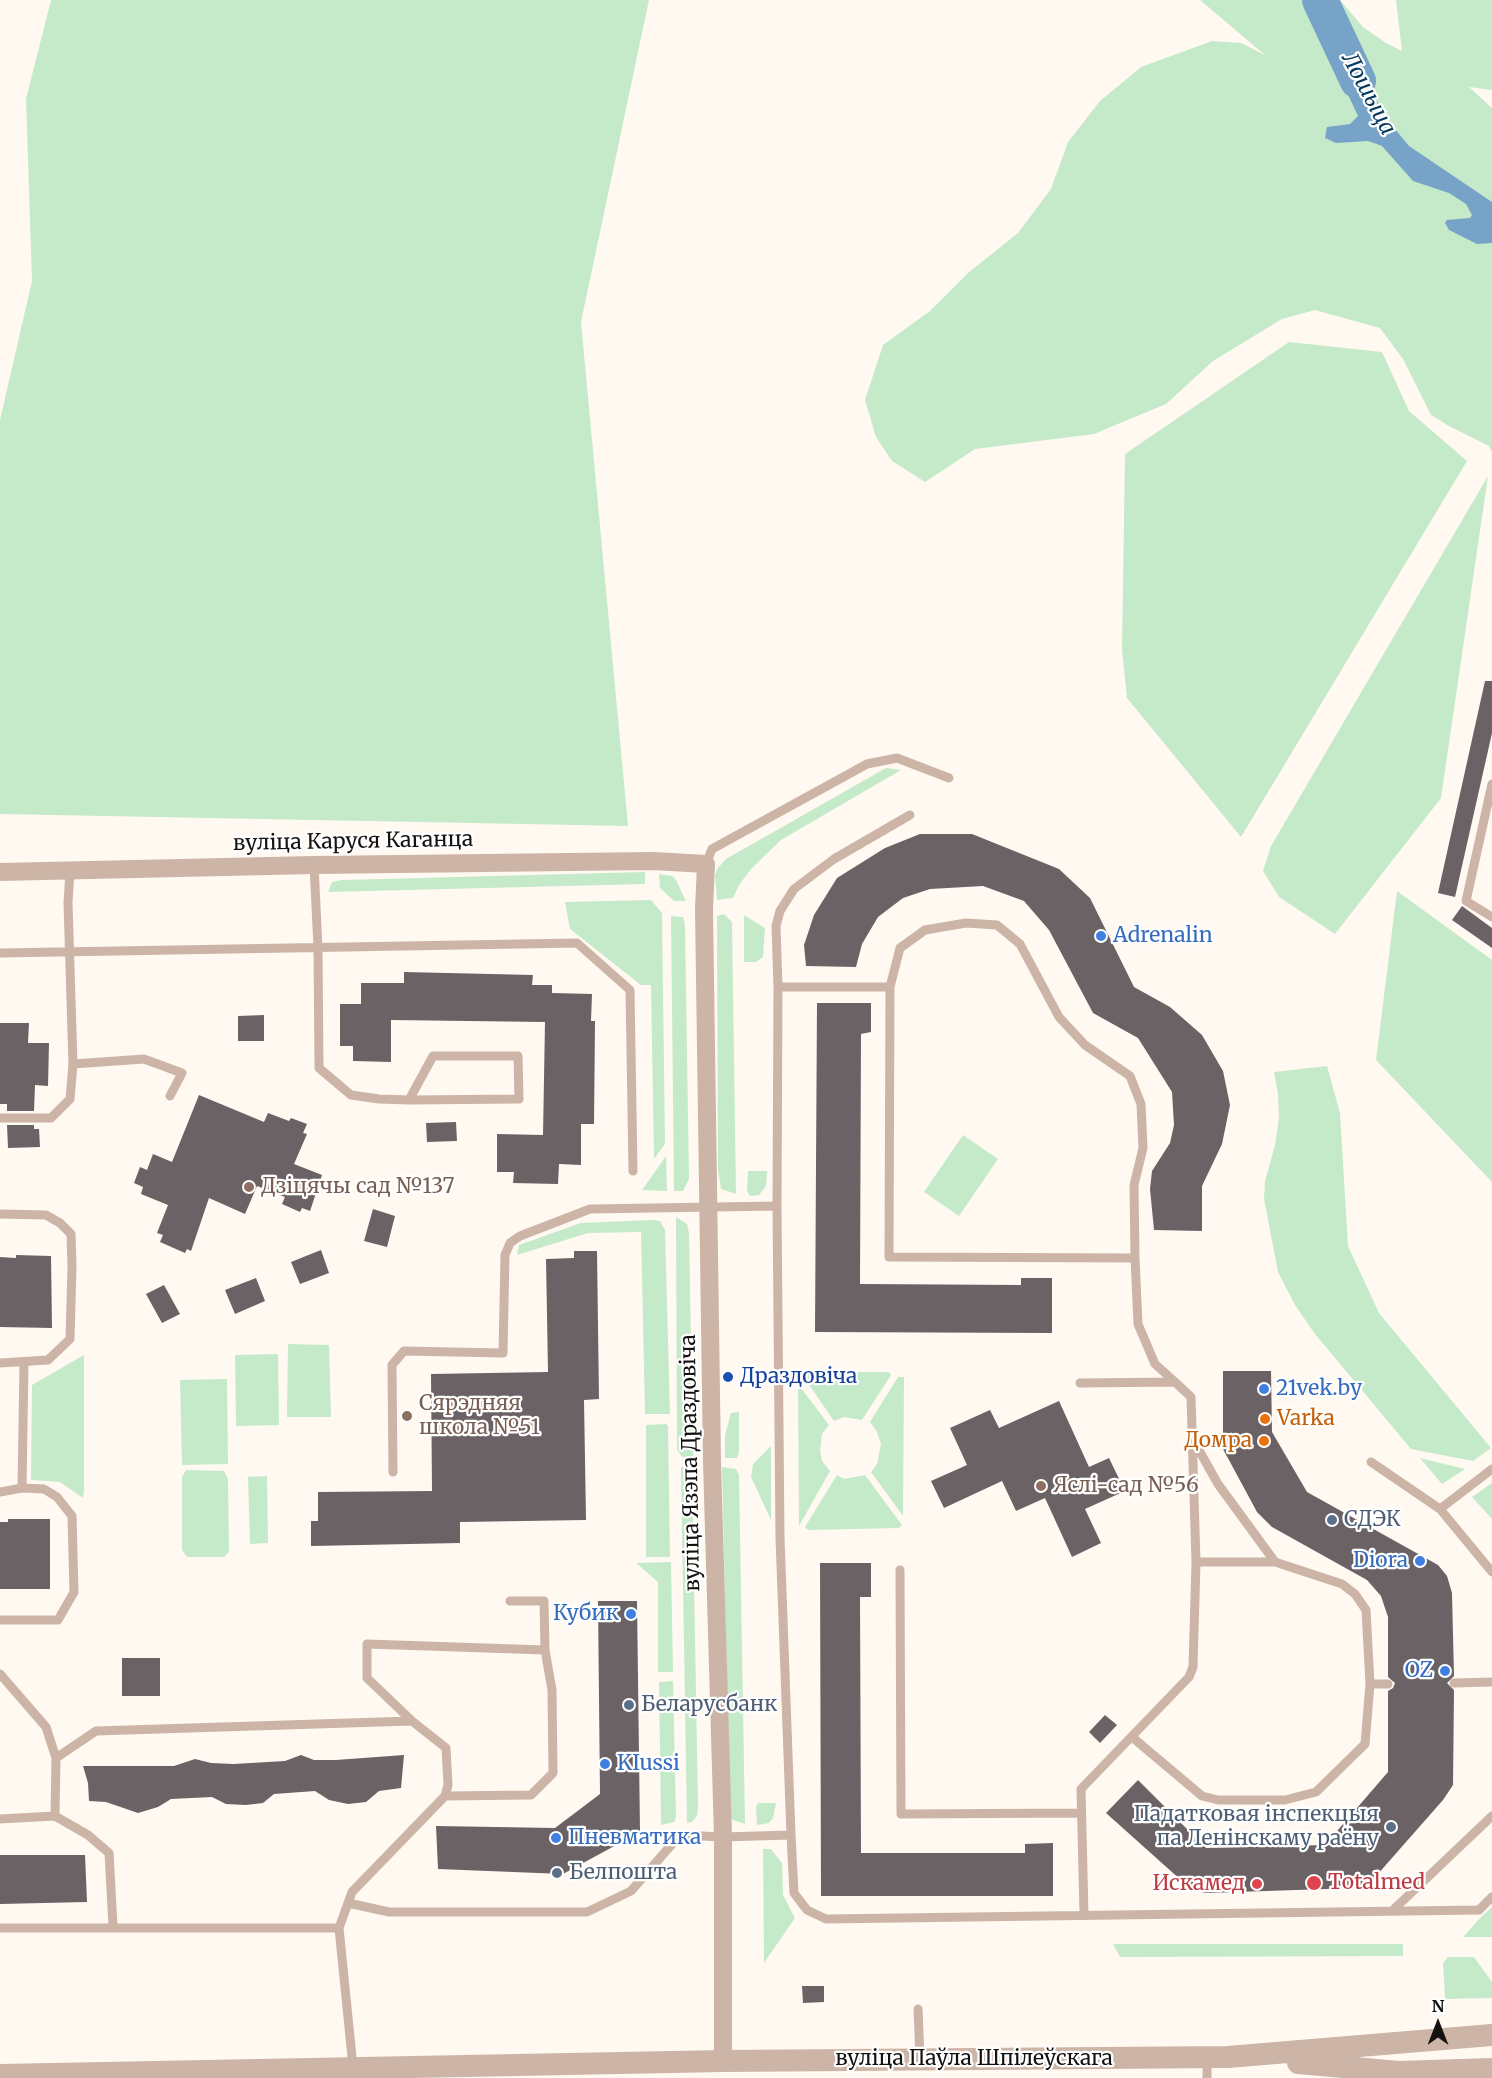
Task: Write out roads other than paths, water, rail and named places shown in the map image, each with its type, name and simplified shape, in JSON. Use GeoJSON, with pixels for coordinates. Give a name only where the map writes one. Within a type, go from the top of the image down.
{"type":"FeatureCollection","features":[{"type":"Feature","properties":{"kind":"street","name":"вуліца Каруся Каганца"},"geometry":{"type":"LineString","coordinates":[[0,872],[653,861],[706,864]]}},
{"type":"Feature","properties":{"kind":"street","name":"вуліца Язэпа Драздовіча"},"geometry":{"type":"LineString","coordinates":[[706,864],[704,909],[712,1462],[723,1837],[723,2061]]}},
{"type":"Feature","properties":{"kind":"street","name":"вуліца Паўла Шпілеўскага"},"geometry":{"type":"LineString","coordinates":[[1214,2064],[1492,2035]]}},
{"type":"Feature","properties":{"kind":"street","name":"вуліца Паўла Шпілеўскага"},"geometry":{"type":"LineString","coordinates":[[0,2075],[340,2071],[723,2061],[920,2059],[1214,2064],[1399,2072],[1492,2069]]}},
{"type":"Feature","properties":{"kind":"lane"},"geometry":{"type":"LineString","coordinates":[[706,864],[712,849],[867,764],[897,758],[949,778]]}},
{"type":"Feature","properties":{"kind":"lane"},"geometry":{"type":"LineString","coordinates":[[1492,784],[1466,900],[1492,917]]}},
{"type":"Feature","properties":{"kind":"lane"},"geometry":{"type":"LineString","coordinates":[[910,815],[834,859],[794,889],[780,911],[776,926],[780,1538],[794,1893],[807,1910],[826,1919],[1479,1910],[1492,1897]]}},
{"type":"Feature","properties":{"kind":"lane"},"geometry":{"type":"LineString","coordinates":[[314,865],[318,948],[319,1068],[351,1095],[409,1100],[519,1099],[518,1056],[433,1056],[409,1100]]}},
{"type":"Feature","properties":{"kind":"lane"},"geometry":{"type":"LineString","coordinates":[[0,1118],[51,1118],[70,1099],[74,1065],[70,871]]}},
{"type":"Feature","properties":{"kind":"lane"},"geometry":{"type":"LineString","coordinates":[[1084,1914],[1081,1790],[1181,1686],[1193,1667],[1196,1562],[1191,1397],[1155,1364],[1138,1324],[1134,1185],[1143,1148],[1141,1104],[1130,1076],[1085,1045],[1059,1017],[1020,944],[997,925],[966,923],[925,930],[900,948],[890,987],[889,1257],[1136,1258]]}},
{"type":"Feature","properties":{"kind":"lane"},"geometry":{"type":"LineString","coordinates":[[0,953],[577,943],[630,990],[633,1171]]}},
{"type":"Feature","properties":{"kind":"lane"},"geometry":{"type":"LineString","coordinates":[[778,987],[890,987]]}},
{"type":"Feature","properties":{"kind":"lane"},"geometry":{"type":"LineString","coordinates":[[74,1065],[144,1059],[182,1073],[170,1096]]}},
{"type":"Feature","properties":{"kind":"lane"},"geometry":{"type":"LineString","coordinates":[[393,1472],[392,1365],[404,1351],[503,1353],[504,1256],[510,1243],[520,1236],[590,1209],[777,1206]]}},
{"type":"Feature","properties":{"kind":"lane"},"geometry":{"type":"LineString","coordinates":[[0,1214],[46,1215],[71,1234],[70,1339],[48,1360],[0,1363]]}},
{"type":"Feature","properties":{"kind":"lane"},"geometry":{"type":"LineString","coordinates":[[22,1488],[24,1362]]}},
{"type":"Feature","properties":{"kind":"lane"},"geometry":{"type":"LineString","coordinates":[[1080,1383],[1175,1382]]}},
{"type":"Feature","properties":{"kind":"lane"},"geometry":{"type":"LineString","coordinates":[[1194,1440],[1218,1484],[1275,1562]]}},
{"type":"Feature","properties":{"kind":"lane"},"geometry":{"type":"LineString","coordinates":[[1371,1462],[1440,1509],[1492,1572]]}},
{"type":"Feature","properties":{"kind":"lane"},"geometry":{"type":"LineString","coordinates":[[1440,1509],[1492,1469]]}},
{"type":"Feature","properties":{"kind":"lane"},"geometry":{"type":"LineString","coordinates":[[0,1492],[22,1488],[44,1489],[57,1497],[72,1516],[74,1592],[58,1620],[0,1620]]}},
{"type":"Feature","properties":{"kind":"lane"},"geometry":{"type":"LineString","coordinates":[[1132,1737],[1202,1796],[1218,1800],[1285,1800],[1316,1792],[1365,1744],[1370,1684],[1366,1610],[1355,1594],[1342,1584],[1275,1562],[1196,1562]]}},
{"type":"Feature","properties":{"kind":"lane"},"geometry":{"type":"LineString","coordinates":[[900,1570],[901,1814],[1081,1813]]}},
{"type":"Feature","properties":{"kind":"lane"},"geometry":{"type":"LineString","coordinates":[[445,1796],[531,1795],[553,1773],[552,1690],[545,1650],[544,1601],[510,1601]]}},
{"type":"Feature","properties":{"kind":"lane"},"geometry":{"type":"LineString","coordinates":[[340,2071],[339,1928],[352,1892],[445,1796],[448,1785],[447,1748],[412,1721],[367,1678],[367,1644],[545,1650]]}},
{"type":"Feature","properties":{"kind":"lane"},"geometry":{"type":"LineString","coordinates":[[0,1674],[46,1727],[56,1758],[55,1816]]}},
{"type":"Feature","properties":{"kind":"lane"},"geometry":{"type":"LineString","coordinates":[[1454,1683],[1492,1682]]}},
{"type":"Feature","properties":{"kind":"lane"},"geometry":{"type":"LineString","coordinates":[[1370,1684],[1388,1684]]}},
{"type":"Feature","properties":{"kind":"lane"},"geometry":{"type":"LineString","coordinates":[[56,1758],[96,1731],[412,1721]]}},
{"type":"Feature","properties":{"kind":"lane"},"geometry":{"type":"LineString","coordinates":[[1392,1911],[1492,1815]]}},
{"type":"Feature","properties":{"kind":"lane"},"geometry":{"type":"LineString","coordinates":[[0,1819],[55,1816],[88,1835],[109,1853],[113,1926]]}},
{"type":"Feature","properties":{"kind":"lane"},"geometry":{"type":"LineString","coordinates":[[348,1903],[389,1912],[587,1912],[632,1891],[680,1835],[723,1837],[791,1835]]}},
{"type":"Feature","properties":{"kind":"lane"},"geometry":{"type":"LineString","coordinates":[[0,1928],[113,1926],[339,1928]]}},
{"type":"Feature","properties":{"kind":"lane"},"geometry":{"type":"LineString","coordinates":[[918,2009],[920,2059]]}},
{"type":"Feature","properties":{"kind":"water"},"geometry":{"type":"Polygon","coordinates":[[[1336,37],[1341,38],[1350,48],[1385,117],[1409,146],[1492,202],[1492,243],[1477,244],[1449,230],[1445,223],[1447,220],[1470,218],[1472,215],[1466,204],[1449,193],[1413,181],[1382,146],[1368,141],[1336,143],[1325,138],[1327,127],[1350,124],[1358,116],[1329,54],[1329,42],[1336,37]]]}},
{"type":"Feature","properties":{"kind":"waterway","name":"Лошыца"},"geometry":{"type":"LineString","coordinates":[[1320,0],[1358,81]]}},
{"type":"Feature","properties":{"kind":"place","name":"Adrenalin"},"geometry":{"type":"Point","coordinates":[1101,936]}},
{"type":"Feature","properties":{"kind":"place","name":"Дзіцячы сад №137"},"geometry":{"type":"Point","coordinates":[249,1187]}},
{"type":"Feature","properties":{"kind":"place","name":"Драздовіча"},"geometry":{"type":"Point","coordinates":[728,1377]}},
{"type":"Feature","properties":{"kind":"place","name":"21vek.by"},"geometry":{"type":"Point","coordinates":[1264,1389]}},
{"type":"Feature","properties":{"kind":"place","name":"Сярэдняя школа №51"},"geometry":{"type":"Point","coordinates":[407,1416]}},
{"type":"Feature","properties":{"kind":"place","name":"Varka"},"geometry":{"type":"Point","coordinates":[1265,1419]}},
{"type":"Feature","properties":{"kind":"place","name":"Домра"},"geometry":{"type":"Point","coordinates":[1264,1441]}},
{"type":"Feature","properties":{"kind":"place","name":"Яслі-сад №56"},"geometry":{"type":"Point","coordinates":[1041,1486]}},
{"type":"Feature","properties":{"kind":"place","name":"СДЭК"},"geometry":{"type":"Point","coordinates":[1332,1520]}},
{"type":"Feature","properties":{"kind":"place","name":"Diora"},"geometry":{"type":"Point","coordinates":[1420,1561]}},
{"type":"Feature","properties":{"kind":"place","name":"Кубик"},"geometry":{"type":"Point","coordinates":[631,1614]}},
{"type":"Feature","properties":{"kind":"place","name":"OZ"},"geometry":{"type":"Point","coordinates":[1445,1671]}},
{"type":"Feature","properties":{"kind":"place","name":"Беларусбанк"},"geometry":{"type":"Point","coordinates":[629,1705]}},
{"type":"Feature","properties":{"kind":"place","name":"KIussi"},"geometry":{"type":"Point","coordinates":[605,1764]}},
{"type":"Feature","properties":{"kind":"place","name":"Падатковая інспекцыя па Ленінскаму раёну"},"geometry":{"type":"Point","coordinates":[1391,1827]}},
{"type":"Feature","properties":{"kind":"place","name":"Пневматика"},"geometry":{"type":"Point","coordinates":[556,1838]}},
{"type":"Feature","properties":{"kind":"place","name":"Белпошта"},"geometry":{"type":"Point","coordinates":[557,1873]}},
{"type":"Feature","properties":{"kind":"place","name":"Totalmed"},"geometry":{"type":"Point","coordinates":[1314,1883]}},
{"type":"Feature","properties":{"kind":"place","name":"Искамед"},"geometry":{"type":"Point","coordinates":[1257,1884]}}]}
